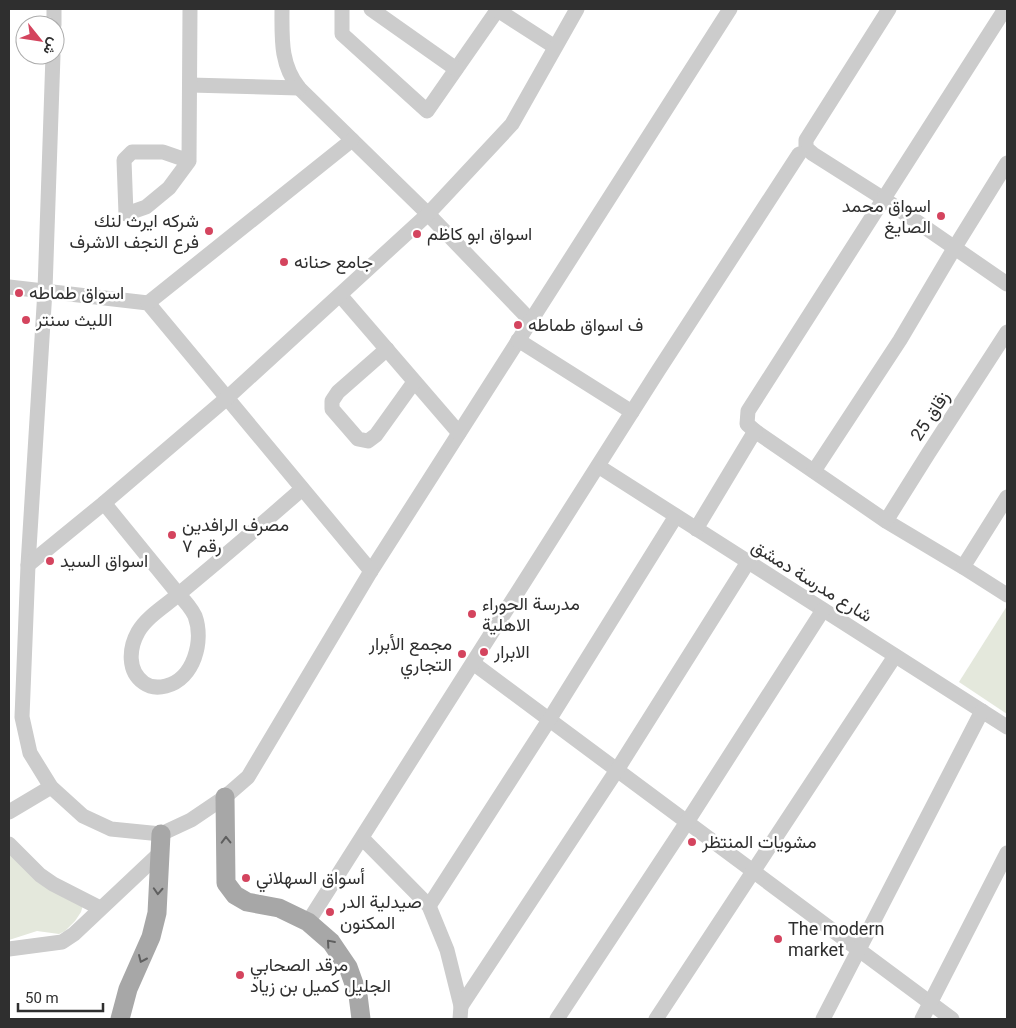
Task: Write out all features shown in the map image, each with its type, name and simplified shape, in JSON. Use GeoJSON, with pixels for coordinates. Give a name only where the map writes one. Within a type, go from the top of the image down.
{"type":"FeatureCollection","features":[{"type":"Feature","properties":{"kind":"main road"},"geometry":{"type":"LineString","coordinates":[[225,797],[226,883],[235,895],[247,902],[279,908],[308,922],[331,942],[348,967],[358,995],[361,1019]]}},
{"type":"Feature","properties":{"kind":"main road"},"geometry":{"type":"LineString","coordinates":[[120,1019],[128,989],[151,937],[157,912],[161,834]]}},
{"type":"Feature","properties":{"kind":"street"},"geometry":{"type":"LineString","coordinates":[[189,161],[164,152],[132,152],[124,160],[126,214],[146,207],[169,188],[189,161],[190,9]]}},
{"type":"Feature","properties":{"kind":"street"},"geometry":{"type":"LineString","coordinates":[[282,9],[283,56],[291,76],[299,88],[428,214],[531,321]]}},
{"type":"Feature","properties":{"kind":"street"},"geometry":{"type":"LineString","coordinates":[[342,9],[342,34],[427,111],[497,9],[556,47]]}},
{"type":"Feature","properties":{"kind":"street"},"geometry":{"type":"LineString","coordinates":[[371,9],[456,69]]}},
{"type":"Feature","properties":{"kind":"street"},"geometry":{"type":"LineString","coordinates":[[28,565],[227,398],[428,214],[512,124],[577,9]]}},
{"type":"Feature","properties":{"kind":"street"},"geometry":{"type":"LineString","coordinates":[[53,65],[45,290],[28,565],[22,717],[30,753],[51,787],[83,816],[111,829],[161,834],[192,820],[248,778],[371,571],[730,9]]}},
{"type":"Feature","properties":{"kind":"street"},"geometry":{"type":"LineString","coordinates":[[889,9],[806,140],[806,148],[884,198],[1007,284]]}},
{"type":"Feature","properties":{"kind":"street"},"geometry":{"type":"LineString","coordinates":[[1005,9],[748,411],[747,424],[853,500],[1007,596]]}},
{"type":"Feature","properties":{"kind":"street"},"geometry":{"type":"LineString","coordinates":[[190,85],[299,88]]}},
{"type":"Feature","properties":{"kind":"street"},"geometry":{"type":"LineString","coordinates":[[148,303],[352,140]]}},
{"type":"Feature","properties":{"kind":"street"},"geometry":{"type":"LineString","coordinates":[[308,922],[632,412],[799,154]]}},
{"type":"Feature","properties":{"kind":"street"},"geometry":{"type":"LineString","coordinates":[[814,471],[900,340],[954,246],[1007,163]]}},
{"type":"Feature","properties":{"kind":"street"},"geometry":{"type":"LineString","coordinates":[[9,287],[148,303],[371,571]]}},
{"type":"Feature","properties":{"kind":"street"},"geometry":{"type":"LineString","coordinates":[[340,295],[459,433]]}},
{"type":"Feature","properties":{"kind":"street","name":"زقاق 25"},"geometry":{"type":"LineString","coordinates":[[886,521],[1007,332]]}},
{"type":"Feature","properties":{"kind":"street"},"geometry":{"type":"LineString","coordinates":[[518,340],[632,412]]}},
{"type":"Feature","properties":{"kind":"street"},"geometry":{"type":"LineString","coordinates":[[387,349],[338,392],[332,401],[332,409],[358,439],[368,441],[376,435],[414,382]]}},
{"type":"Feature","properties":{"kind":"street"},"geometry":{"type":"LineString","coordinates":[[696,529],[755,431]]}},
{"type":"Feature","properties":{"kind":"street","name":"شارع مدرسة دمشق"},"geometry":{"type":"LineString","coordinates":[[598,466],[1007,727]]}},
{"type":"Feature","properties":{"kind":"street"},"geometry":{"type":"LineString","coordinates":[[104,503],[179,595],[190,608],[196,623],[197,632],[194,656],[186,674],[180,680],[166,686],[152,686],[136,676],[133,667],[131,659],[134,640],[145,622],[179,595],[302,489]]}},
{"type":"Feature","properties":{"kind":"street"},"geometry":{"type":"LineString","coordinates":[[963,567],[1007,496]]}},
{"type":"Feature","properties":{"kind":"street"},"geometry":{"type":"LineString","coordinates":[[429,906],[549,720],[676,516]]}},
{"type":"Feature","properties":{"kind":"street"},"geometry":{"type":"LineString","coordinates":[[460,1012],[748,562]]}},
{"type":"Feature","properties":{"kind":"street"},"geometry":{"type":"LineString","coordinates":[[557,1019],[824,610]]}},
{"type":"Feature","properties":{"kind":"street"},"geometry":{"type":"LineString","coordinates":[[656,1019],[895,656]]}},
{"type":"Feature","properties":{"kind":"street"},"geometry":{"type":"LineString","coordinates":[[473,663],[952,1019]]}},
{"type":"Feature","properties":{"kind":"street"},"geometry":{"type":"LineString","coordinates":[[823,1019],[982,711]]}},
{"type":"Feature","properties":{"kind":"street"},"geometry":{"type":"LineString","coordinates":[[9,812],[51,787]]}},
{"type":"Feature","properties":{"kind":"street"},"geometry":{"type":"LineString","coordinates":[[362,838],[429,906],[447,950],[460,1012]]}},
{"type":"Feature","properties":{"kind":"street"},"geometry":{"type":"LineString","coordinates":[[9,844],[40,875],[53,884],[100,908]]}},
{"type":"Feature","properties":{"kind":"street"},"geometry":{"type":"LineString","coordinates":[[9,949],[62,942],[74,934],[160,853]]}},
{"type":"Feature","properties":{"kind":"street"},"geometry":{"type":"LineString","coordinates":[[922,1019],[1007,853]]}},
{"type":"Feature","properties":{"kind":"shaded area"},"geometry":{"type":"Polygon","coordinates":[[[1007,606],[1007,714],[959,682],[1007,606]]]}},
{"type":"Feature","properties":{"kind":"shaded area"},"geometry":{"type":"Polygon","coordinates":[[[9,854],[83,905],[75,921],[65,931],[59,934],[37,931],[9,940],[9,854]]]}},
{"type":"Feature","properties":{"kind":"place","name":"اسواق محمد الصايغ"},"geometry":{"type":"Point","coordinates":[941,216]}},
{"type":"Feature","properties":{"kind":"place","name":"شركه ايرث لنك فرع النجف الاشرف"},"geometry":{"type":"Point","coordinates":[209,231]}},
{"type":"Feature","properties":{"kind":"place","name":"اسواق ابو كاظم"},"geometry":{"type":"Point","coordinates":[417,234]}},
{"type":"Feature","properties":{"kind":"place","name":"جامع حنانه"},"geometry":{"type":"Point","coordinates":[284,262]}},
{"type":"Feature","properties":{"kind":"place","name":"اسواق طماطه"},"geometry":{"type":"Point","coordinates":[19,293]}},
{"type":"Feature","properties":{"kind":"place","name":"الليث سنتر"},"geometry":{"type":"Point","coordinates":[26,320]}},
{"type":"Feature","properties":{"kind":"place","name":"ف اسواق طماطه"},"geometry":{"type":"Point","coordinates":[518,325]}},
{"type":"Feature","properties":{"kind":"place","name":"مصرف الرافدين رقم ٧"},"geometry":{"type":"Point","coordinates":[172,535]}},
{"type":"Feature","properties":{"kind":"place","name":"اسواق السيد"},"geometry":{"type":"Point","coordinates":[50,561]}},
{"type":"Feature","properties":{"kind":"place","name":"مدرسة الحوراء الاهلية"},"geometry":{"type":"Point","coordinates":[472,614]}},
{"type":"Feature","properties":{"kind":"place","name":"الابرار"},"geometry":{"type":"Point","coordinates":[484,652]}},
{"type":"Feature","properties":{"kind":"place","name":"مجمع الأبرار التجاري"},"geometry":{"type":"Point","coordinates":[462,654]}},
{"type":"Feature","properties":{"kind":"place","name":"مشويات المنتظر"},"geometry":{"type":"Point","coordinates":[692,842]}},
{"type":"Feature","properties":{"kind":"place","name":"أسواق السهلاني"},"geometry":{"type":"Point","coordinates":[246,878]}},
{"type":"Feature","properties":{"kind":"place","name":"صيدلية الدر المكنون"},"geometry":{"type":"Point","coordinates":[330,912]}},
{"type":"Feature","properties":{"kind":"place","name":"The modern market"},"geometry":{"type":"Point","coordinates":[778,939]}},
{"type":"Feature","properties":{"kind":"place","name":"مرقد الصحابي الجليل كميل بن زياد"},"geometry":{"type":"Point","coordinates":[240,975]}}]}
